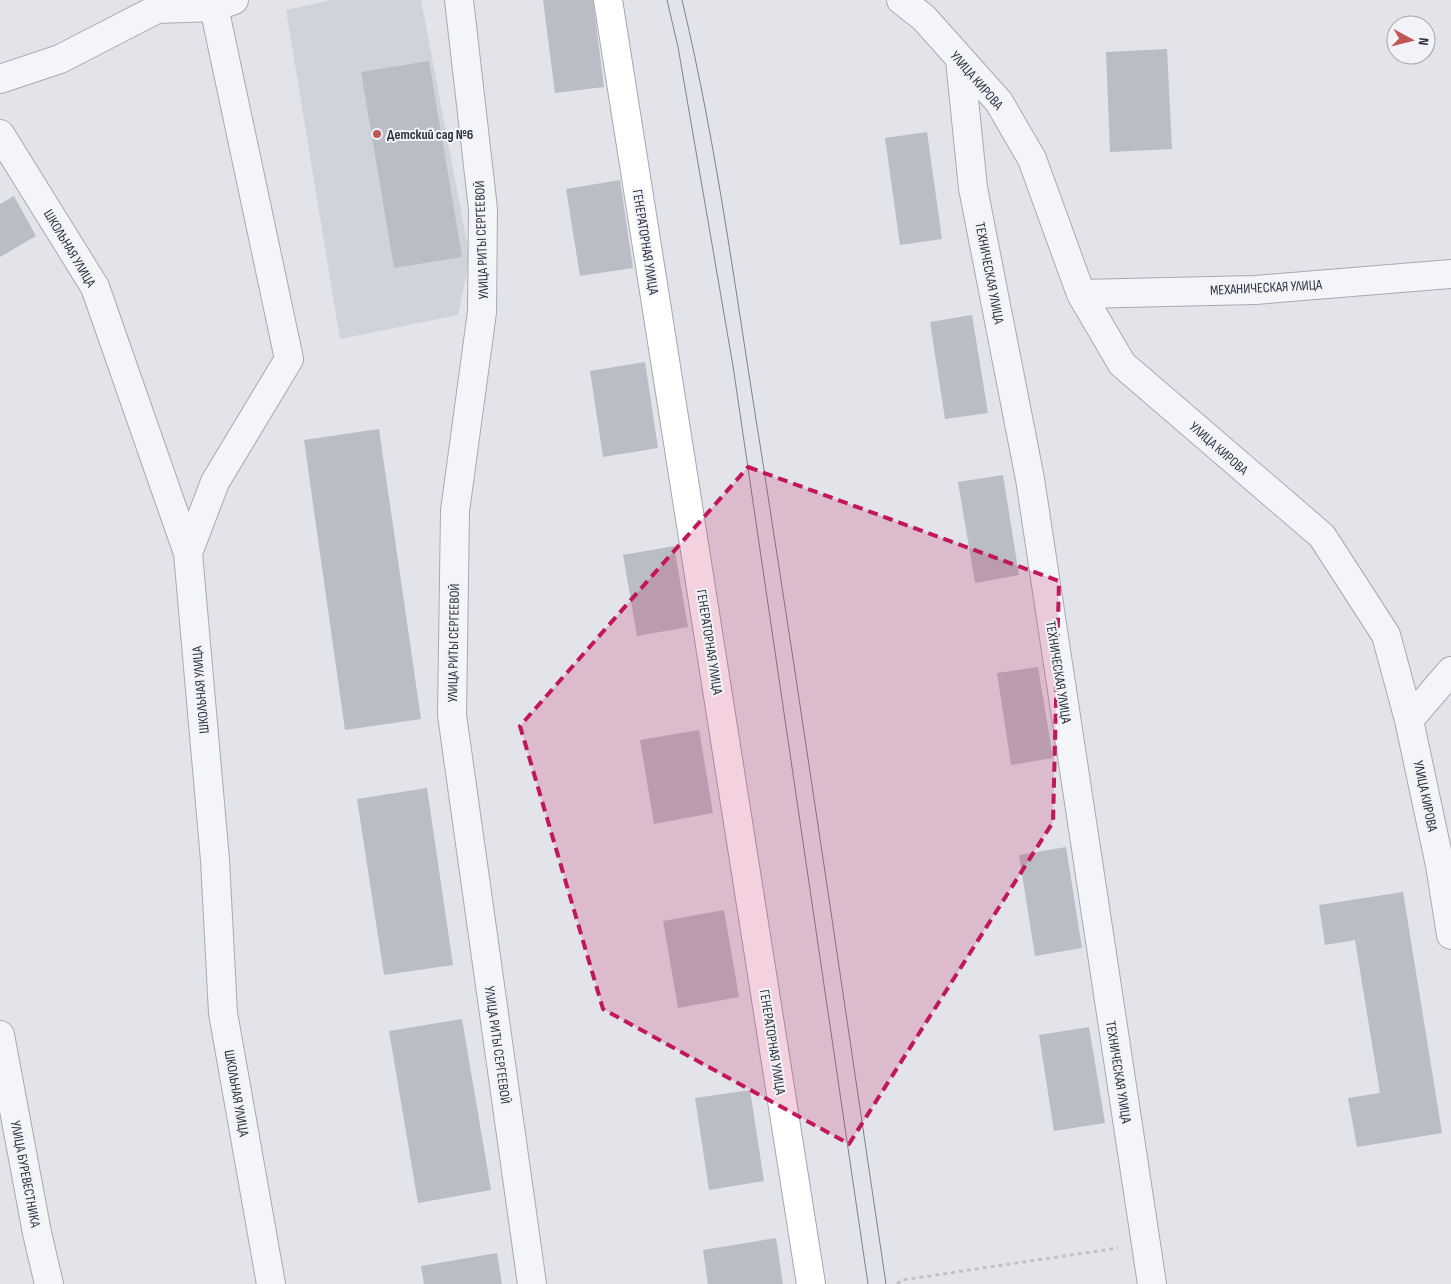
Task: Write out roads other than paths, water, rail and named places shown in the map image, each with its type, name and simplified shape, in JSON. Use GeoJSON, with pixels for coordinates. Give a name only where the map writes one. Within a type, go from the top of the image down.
{"type":"FeatureCollection","features":[{"type":"Feature","properties":{"kind":"main road","name":"ГЕНЕРАТОРНАЯ УЛИЦА"},"geometry":{"type":"LineString","coordinates":[[608,0],[811,1284]]}},
{"type":"Feature","properties":{"kind":"street","name":"УЛИЦА РИТЫ СЕРГЕЕВОЙ"},"geometry":{"type":"LineString","coordinates":[[459,0],[483,209],[482,312],[455,511],[452,715],[532,1284]]}},
{"type":"Feature","properties":{"kind":"street","name":"УЛИЦА КИРОВА"},"geometry":{"type":"LineString","coordinates":[[901,0],[924,18],[999,102],[1032,159],[1081,294],[1122,364],[1322,536],[1386,635],[1409,720],[1440,865],[1451,935]]}},
{"type":"Feature","properties":{"kind":"street"},"geometry":{"type":"LineString","coordinates":[[0,79],[60,58],[157,9],[224,3],[289,359],[216,482],[188,554]]}},
{"type":"Feature","properties":{"kind":"street","name":"ТЕХНИЧЕСКАЯ УЛИЦА"},"geometry":{"type":"LineString","coordinates":[[960,60],[973,188],[1030,479],[1152,1284]]}},
{"type":"Feature","properties":{"kind":"street","name":"ШКОЛЬНАЯ УЛИЦА"},"geometry":{"type":"LineString","coordinates":[[0,134],[95,287],[188,554],[215,860],[223,1013],[271,1284]]}},
{"type":"Feature","properties":{"kind":"street","name":"МЕХАНИЧЕСКАЯ УЛИЦА"},"geometry":{"type":"LineString","coordinates":[[1081,294],[1254,290],[1451,274]]}},
{"type":"Feature","properties":{"kind":"street"},"geometry":{"type":"LineString","coordinates":[[1409,720],[1451,671]]}},
{"type":"Feature","properties":{"kind":"street","name":"УЛИЦА БУРЕВЕСТНИКА"},"geometry":{"type":"LineString","coordinates":[[0,1035],[37,1233],[49,1284]]}},
{"type":"Feature","properties":{"kind":"tram line"},"geometry":{"type":"LineString","coordinates":[[667,0],[678,47],[733,366],[868,1284]]}},
{"type":"Feature","properties":{"kind":"tram line"},"geometry":{"type":"LineString","coordinates":[[682,0],[717,170],[794,663],[886,1284]]}},
{"type":"Feature","properties":{"kind":"place","name":"Детский сад №6"},"geometry":{"type":"Point","coordinates":[377,134]}}]}
